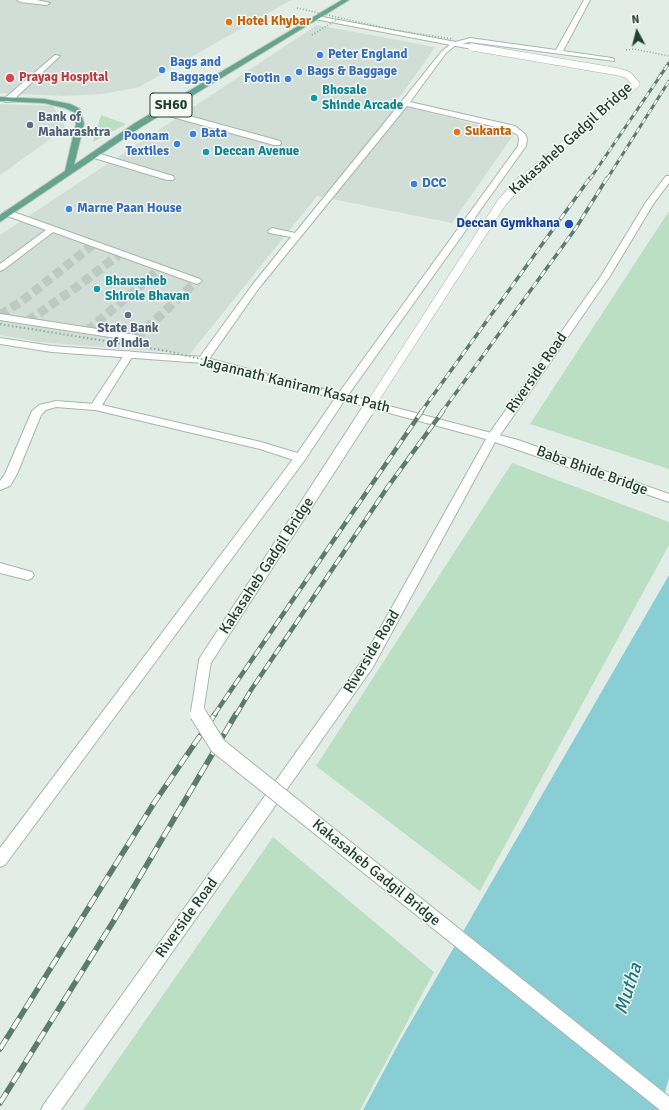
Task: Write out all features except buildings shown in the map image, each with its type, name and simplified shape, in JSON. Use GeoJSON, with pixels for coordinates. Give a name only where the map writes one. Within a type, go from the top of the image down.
{"type":"FeatureCollection","features":[{"type":"Feature","properties":{"kind":"main road","name":"SH60"},"geometry":{"type":"LineString","coordinates":[[0,219],[69,171],[161,111],[346,0]]}},
{"type":"Feature","properties":{"kind":"main road"},"geometry":{"type":"LineString","coordinates":[[4,100],[44,101],[68,106],[77,111],[80,124],[69,171]]}},
{"type":"Feature","properties":{"kind":"street"},"geometry":{"type":"LineString","coordinates":[[20,0],[47,3]]}},
{"type":"Feature","properties":{"kind":"street"},"geometry":{"type":"LineString","coordinates":[[559,51],[587,0]]}},
{"type":"Feature","properties":{"kind":"street"},"geometry":{"type":"LineString","coordinates":[[317,18],[454,44]]}},
{"type":"Feature","properties":{"kind":"street"},"geometry":{"type":"LineString","coordinates":[[204,360],[256,286],[405,103],[444,52],[454,44],[470,40],[559,51],[612,60]]}},
{"type":"Feature","properties":{"kind":"street","name":"Kakasaheb Gadgil Bridge"},"geometry":{"type":"LineString","coordinates":[[454,44],[619,72],[634,80],[636,84],[520,182],[502,202],[205,661],[197,712],[218,746],[669,1107]]}},
{"type":"Feature","properties":{"kind":"street"},"geometry":{"type":"LineString","coordinates":[[4,100],[58,56]]}},
{"type":"Feature","properties":{"kind":"street"},"geometry":{"type":"LineString","coordinates":[[0,860],[300,458],[346,399],[522,146],[523,139],[521,134],[512,128],[405,103]]}},
{"type":"Feature","properties":{"kind":"street"},"geometry":{"type":"LineString","coordinates":[[161,111],[277,143]]}},
{"type":"Feature","properties":{"kind":"street"},"geometry":{"type":"LineString","coordinates":[[94,155],[170,178]]}},
{"type":"Feature","properties":{"kind":"street","name":"Riverside Road"},"geometry":{"type":"LineString","coordinates":[[50,1110],[368,663],[492,438],[605,276],[650,202],[669,178]]}},
{"type":"Feature","properties":{"kind":"street"},"geometry":{"type":"LineString","coordinates":[[8,213],[197,281]]}},
{"type":"Feature","properties":{"kind":"street"},"geometry":{"type":"LineString","coordinates":[[0,268],[52,229]]}},
{"type":"Feature","properties":{"kind":"street"},"geometry":{"type":"LineString","coordinates":[[272,231],[297,236]]}},
{"type":"Feature","properties":{"kind":"street"},"geometry":{"type":"LineString","coordinates":[[0,317],[136,338]]}},
{"type":"Feature","properties":{"kind":"street","name":"Jagannath Kaniram Kasat Path"},"geometry":{"type":"LineString","coordinates":[[0,341],[52,349],[204,360],[514,443]]}},
{"type":"Feature","properties":{"kind":"street"},"geometry":{"type":"LineString","coordinates":[[95,407],[129,354]]}},
{"type":"Feature","properties":{"kind":"street"},"geometry":{"type":"LineString","coordinates":[[0,486],[6,483],[11,474],[36,413],[43,407],[56,404],[95,407],[261,446],[300,458]]}},
{"type":"Feature","properties":{"kind":"street","name":"Baba Bhide Bridge"},"geometry":{"type":"LineString","coordinates":[[514,443],[669,498]]}},
{"type":"Feature","properties":{"kind":"street"},"geometry":{"type":"LineString","coordinates":[[0,568],[28,575]]}},
{"type":"Feature","properties":{"kind":"path"},"geometry":{"type":"LineString","coordinates":[[312,35],[339,18]]}},
{"type":"Feature","properties":{"kind":"path"},"geometry":{"type":"LineString","coordinates":[[0,324],[167,351],[315,386],[346,399]]}},
{"type":"Feature","properties":{"kind":"shaded area"},"geometry":{"type":"Polygon","coordinates":[[[0,0],[291,0],[139,87],[103,94],[64,96],[0,93],[0,0]]]}},
{"type":"Feature","properties":{"kind":"shaded area"},"geometry":{"type":"Polygon","coordinates":[[[317,25],[435,47],[395,104],[514,134],[452,223],[317,196],[190,354],[39,342],[0,335],[0,235],[317,25]]]}},
{"type":"Feature","properties":{"kind":"shaded area"},"geometry":{"type":"Polygon","coordinates":[[[0,104],[53,106],[66,128],[0,175],[0,104]]]}},
{"type":"Feature","properties":{"kind":"green space"},"geometry":{"type":"Polygon","coordinates":[[[101,115],[126,124],[93,142],[101,115]]]}},
{"type":"Feature","properties":{"kind":"green space"},"geometry":{"type":"Polygon","coordinates":[[[669,211],[669,469],[530,424],[669,211]]]}},
{"type":"Feature","properties":{"kind":"green space"},"geometry":{"type":"Polygon","coordinates":[[[512,463],[669,522],[669,545],[480,891],[316,766],[512,463]]]}},
{"type":"Feature","properties":{"kind":"green space"},"geometry":{"type":"Polygon","coordinates":[[[273,837],[434,972],[360,1110],[83,1110],[273,837]]]}},
{"type":"Feature","properties":{"kind":"water","name":"Mutha"},"geometry":{"type":"Polygon","coordinates":[[[669,575],[669,1078],[660,1110],[363,1110],[401,1039],[669,575]]]}},
{"type":"Feature","properties":{"kind":"tunnel"},"geometry":{"type":"LineString","coordinates":[[0,315],[22,301],[94,244]]}},
{"type":"Feature","properties":{"kind":"tunnel"},"geometry":{"type":"LineString","coordinates":[[28,321],[78,286],[121,253]]}},
{"type":"Feature","properties":{"kind":"tunnel"},"geometry":{"type":"LineString","coordinates":[[87,331],[161,268]]}},
{"type":"Feature","properties":{"kind":"tunnel"},"geometry":{"type":"LineString","coordinates":[[136,338],[197,281]]}},
{"type":"Feature","properties":{"kind":"railway"},"geometry":{"type":"LineString","coordinates":[[590,179],[669,63]]}},
{"type":"Feature","properties":{"kind":"railway"},"geometry":{"type":"LineString","coordinates":[[607,179],[669,81]]}},
{"type":"Feature","properties":{"kind":"railway"},"geometry":{"type":"LineString","coordinates":[[421,412],[590,178]]}},
{"type":"Feature","properties":{"kind":"railway"},"geometry":{"type":"LineString","coordinates":[[442,412],[576,228],[607,178]]}},
{"type":"Feature","properties":{"kind":"railway"},"geometry":{"type":"LineString","coordinates":[[214,715],[422,411]]}},
{"type":"Feature","properties":{"kind":"railway"},"geometry":{"type":"LineString","coordinates":[[236,715],[251,690],[387,488],[443,411]]}},
{"type":"Feature","properties":{"kind":"railway"},"geometry":{"type":"LineString","coordinates":[[0,1049],[154,803],[215,714]]}},
{"type":"Feature","properties":{"kind":"railway"},"geometry":{"type":"LineString","coordinates":[[0,1103],[113,922],[236,714]]}},
{"type":"Feature","properties":{"kind":"place","name":"Hotel Khybar"},"geometry":{"type":"Point","coordinates":[229,22]}},
{"type":"Feature","properties":{"kind":"place","name":"Peter England"},"geometry":{"type":"Point","coordinates":[320,55]}},
{"type":"Feature","properties":{"kind":"place","name":"Bags and Baggage"},"geometry":{"type":"Point","coordinates":[162,70]}},
{"type":"Feature","properties":{"kind":"place","name":"Bags & Baggage"},"geometry":{"type":"Point","coordinates":[299,72]}},
{"type":"Feature","properties":{"kind":"place","name":"Prayag Hospital"},"geometry":{"type":"Point","coordinates":[10,78]}},
{"type":"Feature","properties":{"kind":"place","name":"Footin"},"geometry":{"type":"Point","coordinates":[288,79]}},
{"type":"Feature","properties":{"kind":"place","name":"Bhosale Shinde Arcade"},"geometry":{"type":"Point","coordinates":[314,98]}},
{"type":"Feature","properties":{"kind":"place","name":"Bank of Maharashtra"},"geometry":{"type":"Point","coordinates":[30,125]}},
{"type":"Feature","properties":{"kind":"place","name":"Sukanta"},"geometry":{"type":"Point","coordinates":[457,132]}},
{"type":"Feature","properties":{"kind":"place","name":"Bata"},"geometry":{"type":"Point","coordinates":[193,134]}},
{"type":"Feature","properties":{"kind":"place","name":"Poonam Textiles"},"geometry":{"type":"Point","coordinates":[177,144]}},
{"type":"Feature","properties":{"kind":"place","name":"Deccan Avenue"},"geometry":{"type":"Point","coordinates":[206,152]}},
{"type":"Feature","properties":{"kind":"place","name":"DCC"},"geometry":{"type":"Point","coordinates":[414,184]}},
{"type":"Feature","properties":{"kind":"place","name":"Marne Paan House"},"geometry":{"type":"Point","coordinates":[69,209]}},
{"type":"Feature","properties":{"kind":"place","name":"Deccan Gymkhana"},"geometry":{"type":"Point","coordinates":[569,224]}},
{"type":"Feature","properties":{"kind":"place","name":"Bhausaheb Shirole Bhavan"},"geometry":{"type":"Point","coordinates":[97,289]}},
{"type":"Feature","properties":{"kind":"place","name":"State Bank of India"},"geometry":{"type":"Point","coordinates":[128,315]}}]}
